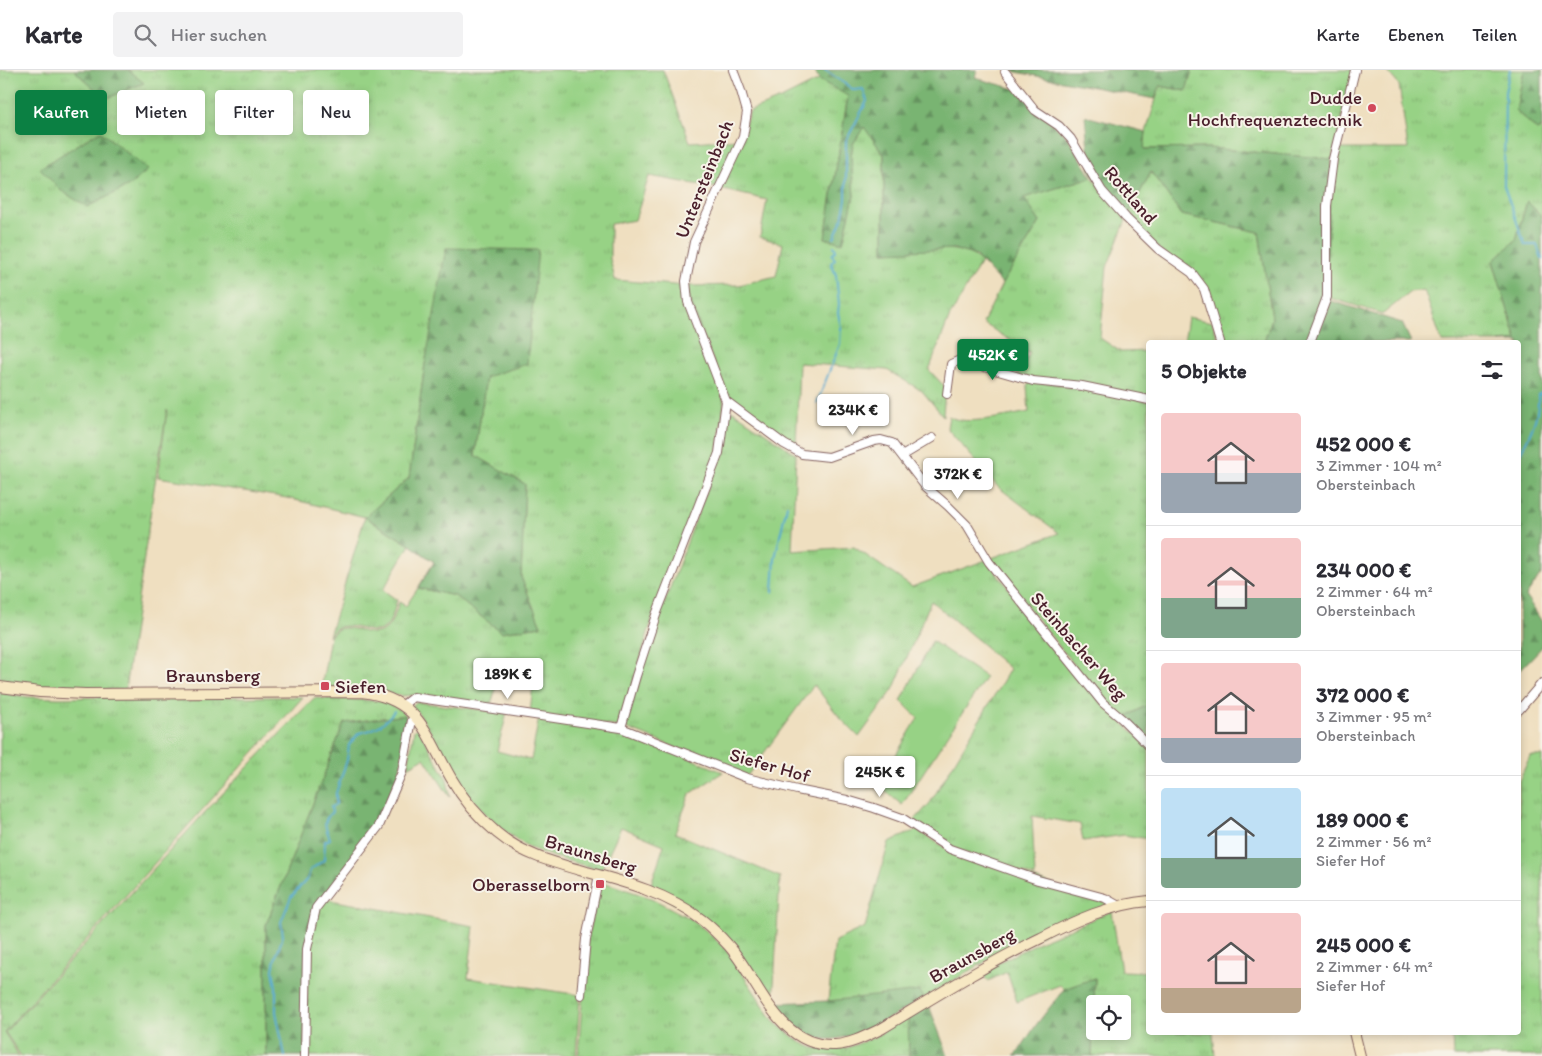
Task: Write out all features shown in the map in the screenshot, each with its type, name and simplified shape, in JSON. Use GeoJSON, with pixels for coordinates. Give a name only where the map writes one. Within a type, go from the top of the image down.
{"type":"FeatureCollection","features":[{"type":"Feature","properties":{"kind":"main road","name":"Braunsberg"},"geometry":{"type":"LineString","coordinates":[[0,687],[40,692],[85,694],[361,692],[385,696],[403,705],[416,717],[463,796],[492,829],[512,844],[544,860],[655,893],[686,909],[702,920],[730,946],[771,1009],[781,1020],[803,1037],[824,1044],[844,1043],[863,1038],[991,962],[1061,927],[1119,906],[1146,902]]}},
{"type":"Feature","properties":{"kind":"main road"},"geometry":{"type":"LineString","coordinates":[[1355,1035],[1360,1056]]}},
{"type":"Feature","properties":{"kind":"street","name":"Untersteinbach"},"geometry":{"type":"LineString","coordinates":[[726,401],[688,302],[686,281],[694,242],[742,137],[748,112],[733,70]]}},
{"type":"Feature","properties":{"kind":"street"},"geometry":{"type":"LineString","coordinates":[[1311,340],[1327,298],[1327,206],[1333,159],[1355,70]]}},
{"type":"Feature","properties":{"kind":"street","name":"Rottland"},"geometry":{"type":"LineString","coordinates":[[1005,72],[1035,110],[1059,126],[1071,139],[1102,191],[1126,218],[1158,249],[1192,273],[1204,289],[1219,340]]}},
{"type":"Feature","properties":{"kind":"street"},"geometry":{"type":"LineString","coordinates":[[947,394],[951,364],[960,360],[1033,381],[1082,386],[1146,399]]}},
{"type":"Feature","properties":{"kind":"street"},"geometry":{"type":"LineString","coordinates":[[622,728],[636,676],[656,615],[719,453],[726,401]]}},
{"type":"Feature","properties":{"kind":"street","name":"Steinbacher Weg"},"geometry":{"type":"LineString","coordinates":[[726,401],[784,444],[802,454],[829,457],[881,440],[892,443],[925,486],[966,525],[989,562],[1102,703],[1122,719],[1146,743]]}},
{"type":"Feature","properties":{"kind":"street"},"geometry":{"type":"LineString","coordinates":[[902,456],[932,438]]}},
{"type":"Feature","properties":{"kind":"street"},"geometry":{"type":"LineString","coordinates":[[1521,708],[1542,683]]}},
{"type":"Feature","properties":{"kind":"street","name":"Siefer Hof"},"geometry":{"type":"LineString","coordinates":[[403,705],[413,697],[622,728],[747,778],[847,800],[902,818],[950,849],[1038,880],[1105,898],[1119,906]]}},
{"type":"Feature","properties":{"kind":"street"},"geometry":{"type":"LineString","coordinates":[[305,1056],[307,949],[316,908],[378,826],[402,772],[412,720],[416,717]]}},
{"type":"Feature","properties":{"kind":"street"},"geometry":{"type":"LineString","coordinates":[[581,995],[586,939],[599,875]]}},
{"type":"Feature","properties":{"kind":"green space"},"geometry":{"type":"Polygon","coordinates":[[[0,70],[74,70],[95,90],[15,90],[15,135],[107,135],[107,98],[117,94],[117,135],[205,135],[205,90],[126,90],[143,83],[128,70],[663,70],[690,142],[741,139],[718,188],[649,176],[635,220],[610,224],[610,259],[615,280],[686,286],[724,401],[718,453],[653,616],[620,727],[530,714],[535,663],[506,657],[490,707],[413,695],[402,696],[361,687],[321,689],[330,637],[336,630],[351,628],[368,633],[383,631],[390,624],[399,602],[406,606],[418,588],[455,596],[501,632],[541,626],[521,577],[525,484],[475,456],[486,377],[425,364],[409,478],[365,517],[287,498],[158,477],[167,410],[125,690],[42,689],[0,683],[0,70]]]}},
{"type":"Feature","properties":{"kind":"green space"},"geometry":{"type":"Polygon","coordinates":[[[74,70],[128,70],[144,83],[127,90],[117,90],[117,94],[107,98],[107,90],[95,90],[74,70]]]}},
{"type":"Feature","properties":{"kind":"green space"},"geometry":{"type":"Polygon","coordinates":[[[814,70],[977,70],[975,78],[1016,89],[1069,139],[1092,177],[1024,198],[1040,222],[1002,284],[976,256],[954,249],[884,252],[884,155],[864,127],[853,144],[851,156],[854,196],[843,243],[825,238],[848,96],[819,80],[814,70]]]}},
{"type":"Feature","properties":{"kind":"green space"},"geometry":{"type":"Polygon","coordinates":[[[1006,70],[1192,70],[1186,91],[1160,86],[1155,99],[1006,70]]]}},
{"type":"Feature","properties":{"kind":"green space"},"geometry":{"type":"Polygon","coordinates":[[[1192,70],[1353,70],[1332,159],[1208,148],[1144,149],[1146,132],[1160,86],[1186,91],[1192,70]]]}},
{"type":"Feature","properties":{"kind":"green space"},"geometry":{"type":"Polygon","coordinates":[[[1386,70],[1524,70],[1516,111],[1537,130],[1542,127],[1542,217],[1527,201],[1516,240],[1493,261],[1517,340],[1441,340],[1424,290],[1410,292],[1383,314],[1327,297],[1328,206],[1337,149],[1408,149],[1399,85],[1386,70]]]}},
{"type":"Feature","properties":{"kind":"green space"},"geometry":{"type":"Polygon","coordinates":[[[1524,70],[1542,70],[1542,127],[1537,130],[1516,111],[1524,70]]]}},
{"type":"Feature","properties":{"kind":"green space"},"geometry":{"type":"Polygon","coordinates":[[[819,80],[848,95],[825,238],[843,243],[854,196],[851,156],[853,144],[864,126],[884,155],[884,252],[949,249],[962,251],[981,262],[949,318],[929,370],[945,387],[943,416],[922,391],[887,370],[799,363],[796,448],[728,400],[690,301],[688,286],[739,285],[776,276],[783,244],[760,237],[767,200],[720,189],[750,111],[783,98],[819,80]]]}},
{"type":"Feature","properties":{"kind":"green space"},"geometry":{"type":"Polygon","coordinates":[[[1085,116],[1146,132],[1144,149],[1208,148],[1332,159],[1325,299],[1402,323],[1410,340],[1265,340],[1272,318],[1259,232],[1182,215],[1151,172],[1127,217],[1102,190],[1090,169],[1085,116]]]}},
{"type":"Feature","properties":{"kind":"green space"},"geometry":{"type":"Polygon","coordinates":[[[94,135],[105,135],[148,170],[129,186],[87,207],[60,190],[40,168],[94,135]]]}},
{"type":"Feature","properties":{"kind":"green space"},"geometry":{"type":"Polygon","coordinates":[[[1151,172],[1182,215],[1259,232],[1272,318],[1265,340],[1220,340],[1205,289],[1158,248],[1127,217],[1151,172]]]}},
{"type":"Feature","properties":{"kind":"green space"},"geometry":{"type":"Polygon","coordinates":[[[1092,177],[1126,220],[1107,267],[1100,338],[1121,352],[1146,351],[1146,398],[1017,376],[1030,353],[983,323],[1002,284],[1040,222],[1023,198],[1092,177]]]}},
{"type":"Feature","properties":{"kind":"green space"},"geometry":{"type":"Polygon","coordinates":[[[1527,201],[1542,217],[1542,573],[1526,596],[1542,622],[1542,647],[1521,669],[1521,340],[1517,340],[1493,261],[1516,240],[1527,201]]]}},
{"type":"Feature","properties":{"kind":"green space"},"geometry":{"type":"Polygon","coordinates":[[[446,248],[538,250],[527,364],[486,377],[475,455],[525,484],[521,577],[541,626],[501,632],[455,596],[418,588],[434,562],[365,517],[409,478],[425,364],[446,248]]]}},
{"type":"Feature","properties":{"kind":"green space"},"geometry":{"type":"Polygon","coordinates":[[[1188,317],[1212,322],[1218,340],[1184,340],[1188,317]]]}},
{"type":"Feature","properties":{"kind":"green space"},"geometry":{"type":"Polygon","coordinates":[[[1002,352],[1023,360],[1017,373],[996,367],[1002,352]]]}},
{"type":"Feature","properties":{"kind":"green space"},"geometry":{"type":"Polygon","coordinates":[[[1029,383],[1049,383],[1146,400],[1146,706],[1124,718],[1104,702],[989,559],[1059,533],[998,487],[947,428],[949,416],[956,419],[976,420],[1029,412],[1027,387],[1029,383]]]}},
{"type":"Feature","properties":{"kind":"green space"},"geometry":{"type":"Polygon","coordinates":[[[733,411],[796,454],[792,551],[854,547],[912,587],[986,560],[1102,704],[1146,744],[1146,839],[1124,835],[1083,841],[1080,824],[1032,816],[1035,877],[951,848],[912,823],[930,803],[1010,669],[931,601],[893,690],[859,737],[841,719],[814,685],[747,776],[624,727],[637,676],[721,452],[727,414],[733,411]]]}},
{"type":"Feature","properties":{"kind":"green space"},"geometry":{"type":"Polygon","coordinates":[[[365,517],[410,545],[383,590],[397,600],[394,612],[389,623],[383,629],[376,631],[344,626],[336,629],[329,636],[365,517]]]}},
{"type":"Feature","properties":{"kind":"green space"},"geometry":{"type":"Polygon","coordinates":[[[932,641],[986,677],[902,805],[878,785],[918,718],[901,701],[932,641]]]}},
{"type":"Feature","properties":{"kind":"green space"},"geometry":{"type":"Polygon","coordinates":[[[0,693],[28,697],[59,698],[303,697],[4,1032],[19,1056],[0,1056],[0,693]]]}},
{"type":"Feature","properties":{"kind":"green space"},"geometry":{"type":"Polygon","coordinates":[[[314,698],[384,701],[406,715],[344,723],[266,925],[266,1056],[21,1056],[5,1032],[206,811],[314,698]]]}},
{"type":"Feature","properties":{"kind":"green space"},"geometry":{"type":"Polygon","coordinates":[[[416,702],[507,713],[497,751],[531,760],[539,717],[621,730],[723,772],[690,794],[675,833],[780,877],[773,1003],[733,944],[650,887],[664,845],[621,827],[601,870],[547,854],[520,842],[489,817],[464,788],[450,768],[425,723],[412,706],[416,702]]]}},
{"type":"Feature","properties":{"kind":"green space"},"geometry":{"type":"Polygon","coordinates":[[[1146,706],[1146,741],[1124,718],[1146,706]]]}},
{"type":"Feature","properties":{"kind":"green space"},"geometry":{"type":"Polygon","coordinates":[[[406,715],[406,741],[399,773],[376,825],[315,908],[306,949],[304,1056],[266,1056],[266,925],[344,723],[406,715]]]}},
{"type":"Feature","properties":{"kind":"green space"},"geometry":{"type":"Polygon","coordinates":[[[418,728],[447,779],[450,797],[424,758],[408,767],[414,730],[418,728]]]}},
{"type":"Feature","properties":{"kind":"green space"},"geometry":{"type":"Polygon","coordinates":[[[1530,756],[1542,756],[1542,1056],[1453,1056],[1452,1035],[1521,1035],[1521,776],[1530,756]]]}},
{"type":"Feature","properties":{"kind":"green space"},"geometry":{"type":"Polygon","coordinates":[[[917,830],[950,851],[1108,903],[1109,905],[1009,949],[924,998],[828,1001],[835,941],[865,927],[889,842],[917,830]]]}},
{"type":"Feature","properties":{"kind":"green space"},"geometry":{"type":"Polygon","coordinates":[[[600,881],[651,898],[693,920],[727,951],[775,1023],[800,1042],[813,1048],[847,1048],[873,1038],[908,1016],[909,1056],[578,1056],[587,939],[600,881]]]}},
{"type":"Feature","properties":{"kind":"green space"},"geometry":{"type":"Polygon","coordinates":[[[325,899],[474,926],[468,978],[580,995],[576,1056],[306,1056],[308,949],[317,909],[325,899]]]}},
{"type":"Feature","properties":{"kind":"green space"},"geometry":{"type":"Polygon","coordinates":[[[1112,911],[1121,971],[1146,972],[1146,1035],[1213,1035],[1215,1056],[1094,1056],[1092,1055],[1093,1040],[1131,1040],[1131,995],[1094,995],[1095,978],[1064,989],[1060,985],[1017,1002],[1007,972],[988,981],[980,972],[1039,942],[1112,911]]]}},
{"type":"Feature","properties":{"kind":"green space"},"geometry":{"type":"Polygon","coordinates":[[[1095,978],[1094,995],[1086,995],[1086,1040],[1093,1040],[1092,1055],[1094,1056],[1014,1056],[1017,1054],[1036,1025],[1064,989],[1095,978]]]}},
{"type":"Feature","properties":{"kind":"green space"},"geometry":{"type":"Polygon","coordinates":[[[920,991],[924,998],[873,1027],[844,1037],[830,1039],[818,1038],[806,1033],[787,1018],[773,1003],[828,1001],[920,991]]]}},
{"type":"Feature","properties":{"kind":"green space"},"geometry":{"type":"Polygon","coordinates":[[[928,1003],[948,1056],[909,1056],[908,1016],[928,1003]]]}},
{"type":"Feature","properties":{"kind":"waterway"},"geometry":{"type":"LineString","coordinates":[[825,70],[854,90],[863,89],[867,101],[846,141],[846,199],[842,219],[834,238]]}},
{"type":"Feature","properties":{"kind":"waterway"},"geometry":{"type":"LineString","coordinates":[[1510,70],[1505,92],[1504,186],[1525,245],[1537,245],[1542,259]]}},
{"type":"Feature","properties":{"kind":"waterway"},"geometry":{"type":"LineString","coordinates":[[817,403],[840,344],[841,327],[838,313],[836,275],[831,263],[835,259],[832,255],[836,250],[834,246]]}},
{"type":"Feature","properties":{"kind":"waterway"},"geometry":{"type":"LineString","coordinates":[[1521,451],[1533,426],[1537,411],[1538,395],[1542,393]]}},
{"type":"Feature","properties":{"kind":"waterway"},"geometry":{"type":"LineString","coordinates":[[773,592],[775,558],[787,505]]}},
{"type":"Feature","properties":{"kind":"waterway"},"geometry":{"type":"LineString","coordinates":[[285,1056],[276,1012],[276,987],[273,970],[283,936],[281,922],[291,897],[308,878],[310,870],[324,860],[325,841],[330,839],[325,822],[332,812],[331,807],[336,804],[336,793],[347,760],[349,745],[359,733],[379,726],[394,711]]}},
{"type":"Feature","properties":{"kind":"place","name":"Dudde Hochfrequenztechnik"},"geometry":{"type":"Point","coordinates":[1372,108]}},
{"type":"Feature","properties":{"kind":"place","name":"Siefen"},"geometry":{"type":"Point","coordinates":[325,686]}},
{"type":"Feature","properties":{"kind":"place","name":"Oberasselborn"},"geometry":{"type":"Point","coordinates":[600,884]}}]}
